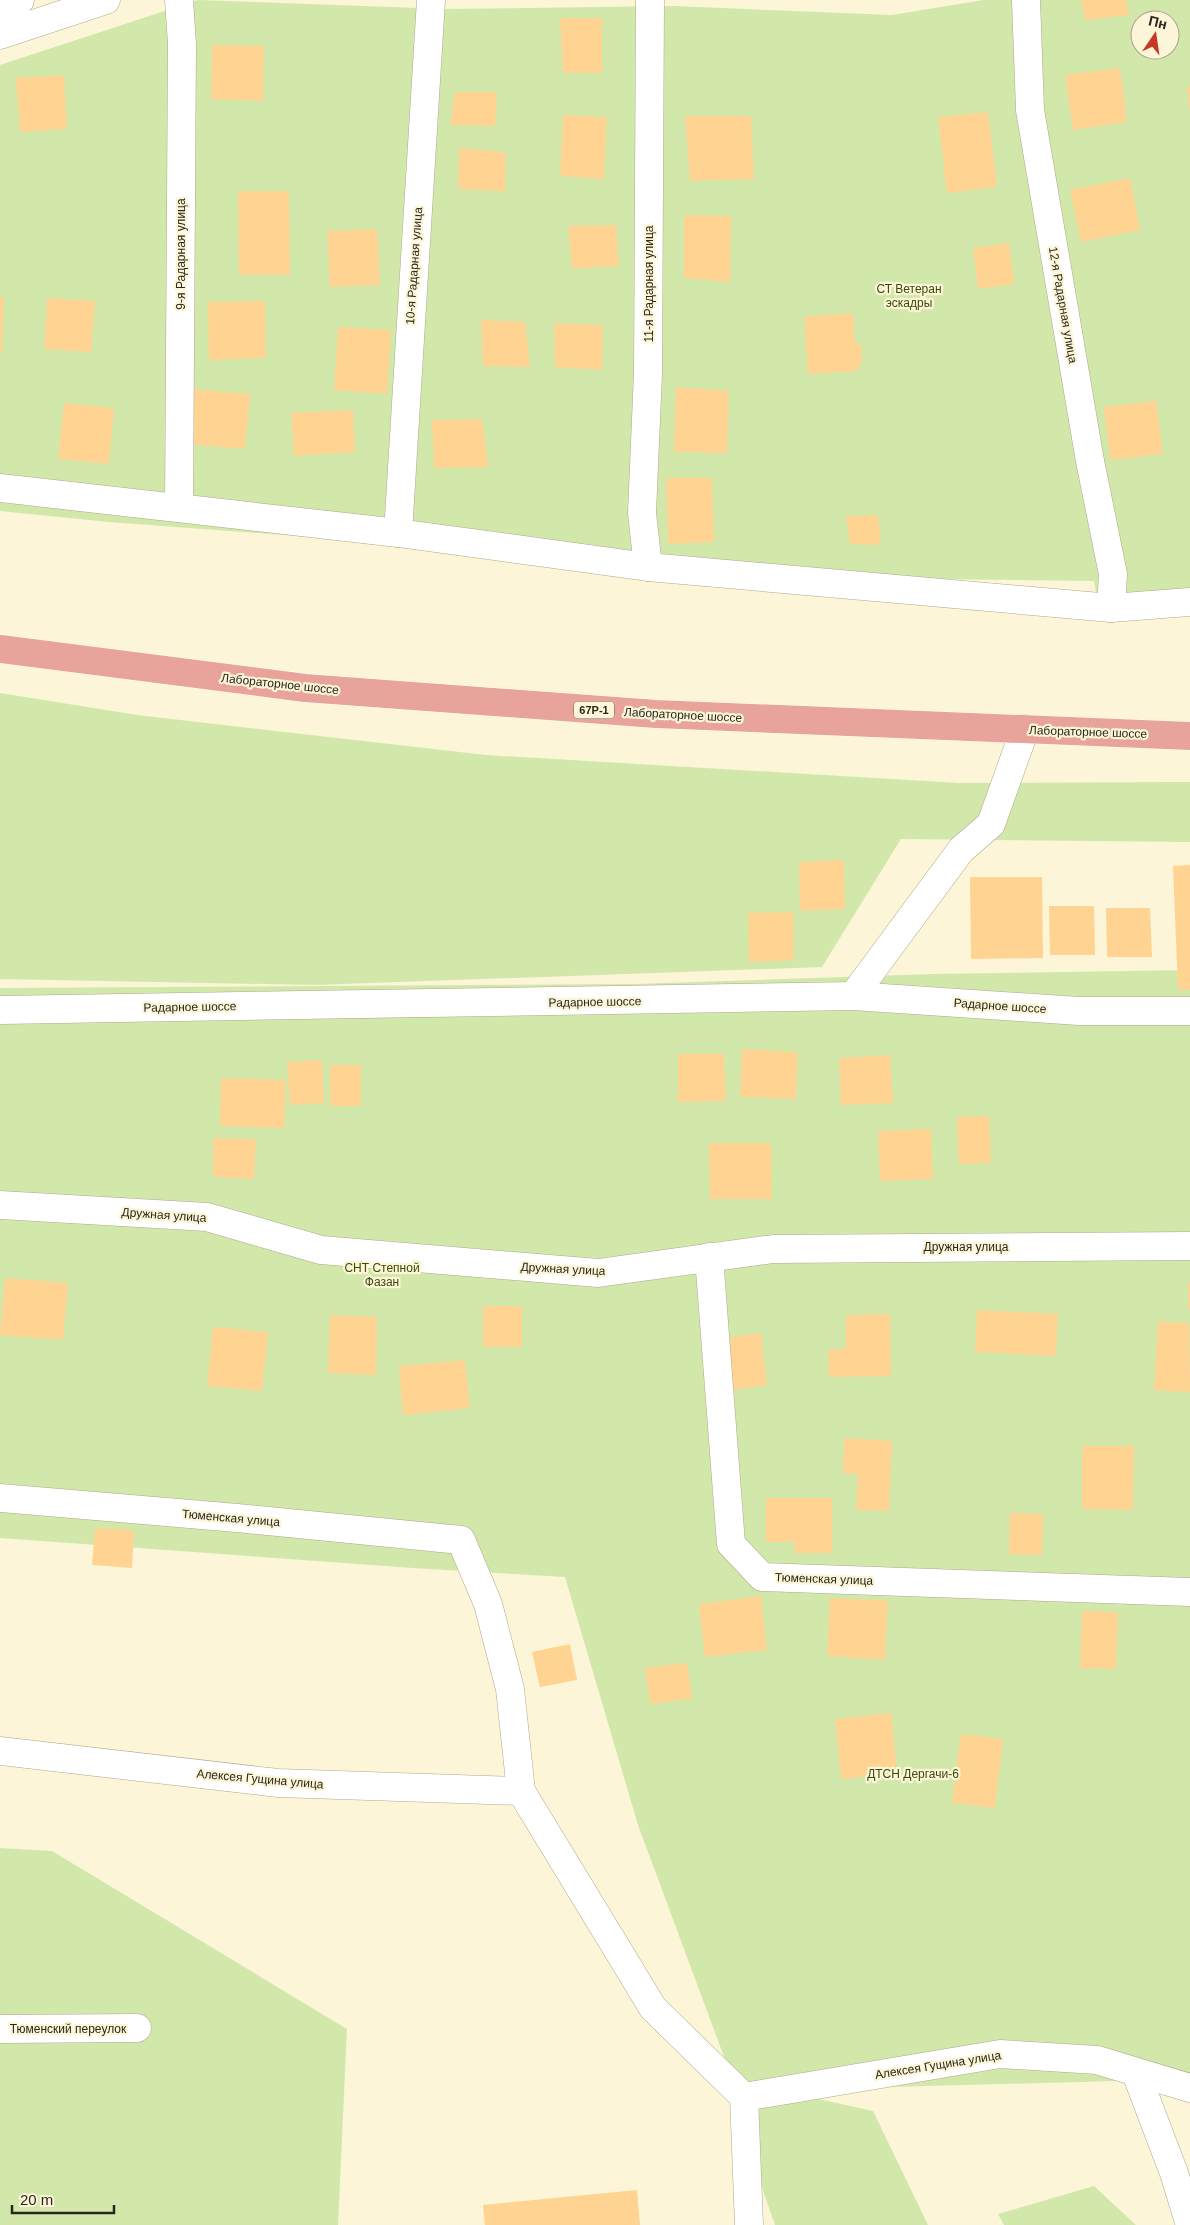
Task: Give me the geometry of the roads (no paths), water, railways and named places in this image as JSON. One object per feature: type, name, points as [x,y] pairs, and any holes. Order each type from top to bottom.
[{"type":"main road","name":"Лабораторное шоссе","points":[[0,649],[305,688],[656,714],[1190,736]]},
{"type":"street","points":[[0,20],[20,0]]},
{"type":"street","points":[[0,35],[106,0]]},
{"type":"street","name":"9-я Радарная улица","points":[[178,0],[182,44],[179,508]]},
{"type":"street","name":"10-я Радарная улица","points":[[398,533],[431,0]]},
{"type":"street","name":"11-я Радарная улица","points":[[648,567],[642,512],[648,374],[650,0]]},
{"type":"street","name":"12-я Радарная улица","points":[[1026,0],[1030,110],[1090,461],[1113,574],[1111,608]]},
{"type":"street","points":[[0,488],[398,533],[648,567],[1111,608],[1190,602]]},
{"type":"street","points":[[853,996],[961,850],[991,824],[1025,730]]},
{"type":"street","name":"Радарное шоссе","points":[[0,1010],[853,996],[1079,1011],[1190,1011]]},
{"type":"street","name":"Дружная улица","points":[[0,1205],[207,1217],[320,1250],[598,1273],[773,1249],[1190,1246]]},
{"type":"street","name":"Тюменская улица","points":[[709,1257],[730,1544],[762,1577],[1190,1592]]},
{"type":"street","name":"Тюменская улица","points":[[0,1498],[461,1540],[488,1604],[510,1689],[521,1791]]},
{"type":"street","name":"Алексея Гущина улица","points":[[0,1751],[278,1783],[521,1791]]},
{"type":"street","points":[[521,1791],[653,2008],[744,2097],[749,2225]]},
{"type":"street","name":"Тюменский переулок","points":[[0,2029],[137,2028]]},
{"type":"street","name":"Алексея Гущина улица","points":[[744,2097],[1000,2054],[1097,2060],[1190,2088]]},
{"type":"street","points":[[1136,2073],[1174,2173],[1190,2225]]},
{"type":"park label","name":"СТ Ветеран эскадры","points":[[909,296]]},
{"type":"park label","name":"СНТ Степной Фазан","points":[[382,1275]]},
{"type":"park label","name":"ДТСН Дергачи-6","points":[[913,1774]]}]
